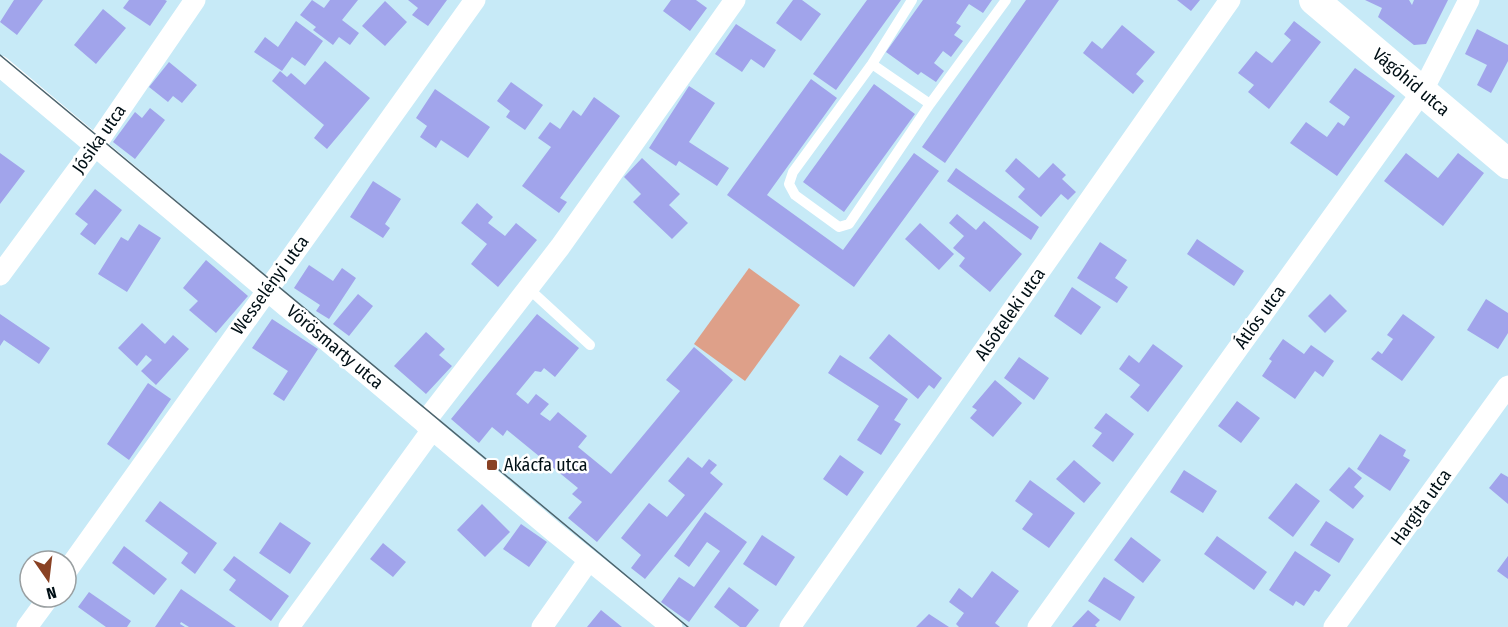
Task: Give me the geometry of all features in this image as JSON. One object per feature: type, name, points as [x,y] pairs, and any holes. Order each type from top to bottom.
[{"type":"street","name":"Jósika utca","points":[[0,275],[96,146],[195,0]]},
{"type":"street","name":"Wesselényi utca","points":[[78,555],[475,0]]},
{"type":"street","points":[[289,627],[428,426],[735,0]]},
{"type":"street","name":"Alsóteleki utca","points":[[790,627],[1230,0]]},
{"type":"street","name":"Vágóhíd utca","points":[[1314,0],[1508,164]]},
{"type":"street","name":"Átlós utca","points":[[1038,627],[1422,92],[1470,0]]},
{"type":"street","name":"Vörösmarty utca","points":[[0,66],[428,426],[672,627]]},
{"type":"street","name":"Hargita utca","points":[[1334,627],[1508,386]]},
{"type":"street","points":[[542,627],[589,560]]},
{"type":"street","points":[[27,627],[40,609]]},
{"type":"lane","points":[[912,0],[872,64],[793,172],[789,184],[795,195],[839,227],[849,224],[930,104],[1006,0]]},
{"type":"lane","points":[[872,64],[930,104]]},
{"type":"lane","points":[[528,288],[590,345]]},
{"type":"shaded area","points":[[749,268],[800,305],[745,381],[694,344]]},
{"type":"building","points":[[14,0],[43,0],[17,35],[0,22]]},
{"type":"building","points":[[129,0],[167,1],[150,26],[123,8]]},
{"type":"building","points":[[312,0],[324,8],[330,0],[358,0],[342,20],[359,33],[350,45],[339,37],[333,45],[313,30],[316,27],[300,15]]},
{"type":"building","points":[[408,0],[447,0],[428,26],[412,15],[418,8]]},
{"type":"building","points":[[671,0],[696,0],[707,8],[690,31],[663,11]]},
{"type":"building","points":[[793,0],[802,0],[821,14],[801,41],[776,23]]},
{"type":"building","points":[[867,0],[901,0],[836,90],[813,74]]},
{"type":"building","points":[[923,0],[992,0],[983,13],[969,4],[956,23],[961,26],[954,35],[963,41],[951,57],[943,51],[934,63],[944,71],[936,82],[921,72],[918,75],[886,52]]},
{"type":"building","points":[[1026,0],[1059,0],[945,163],[922,147]]},
{"type":"building","points":[[1177,0],[1200,0],[1191,11]]},
{"type":"building","points":[[1365,0],[1409,0],[1412,5],[1414,0],[1448,0],[1426,44],[1414,45],[1378,17],[1382,8]]},
{"type":"building","points":[[385,1],[407,22],[385,46],[362,26]]},
{"type":"building","points":[[103,9],[126,28],[96,64],[74,45]]},
{"type":"building","points":[[296,21],[323,41],[305,66],[292,57],[282,71],[254,52],[265,37],[278,47]]},
{"type":"building","points":[[1294,21],[1321,42],[1269,109],[1248,92],[1254,85],[1238,73],[1256,51],[1272,63],[1291,40],[1284,34]]},
{"type":"building","points":[[736,24],[776,50],[764,68],[751,59],[742,72],[715,54]]},
{"type":"building","points":[[1122,25],[1155,52],[1136,74],[1144,81],[1133,94],[1083,53],[1092,41],[1102,49]]},
{"type":"building","points":[[1477,29],[1508,45],[1508,61],[1491,93],[1477,85],[1487,65],[1465,54]]},
{"type":"building","points":[[325,61],[370,98],[327,149],[314,138],[324,125],[272,81],[280,71],[287,77],[291,73],[305,85]]},
{"type":"building","points":[[169,62],[197,85],[182,103],[173,96],[168,102],[149,87]]},
{"type":"building","points":[[1355,68],[1395,96],[1337,176],[1290,143],[1306,122],[1327,137],[1338,122],[1344,126],[1350,117],[1329,102]]},
{"type":"building","points":[[811,79],[837,98],[767,195],[843,250],[914,153],[939,171],[854,287],[727,195]]},
{"type":"building","points":[[511,82],[543,105],[525,130],[506,117],[510,111],[497,101]]},
{"type":"building","points":[[874,84],[915,114],[844,212],[803,182]]},
{"type":"building","points":[[689,86],[715,103],[689,142],[729,168],[717,186],[679,161],[676,166],[649,148]]},
{"type":"building","points":[[435,89],[490,127],[468,158],[441,140],[436,148],[420,137],[427,126],[416,118]]},
{"type":"building","points":[[594,97],[620,116],[560,198],[567,202],[559,213],[522,186],[551,147],[538,138],[550,122],[560,129],[573,110],[581,116]]},
{"type":"building","points":[[150,108],[165,120],[135,159],[113,142],[135,112],[142,118]]},
{"type":"building","points":[[0,153],[25,171],[0,204]]},
{"type":"building","points":[[1406,153],[1438,178],[1458,153],[1484,173],[1443,226],[1384,181]]},
{"type":"building","points":[[642,158],[680,194],[669,205],[688,223],[672,239],[633,202],[641,194],[624,177]]},
{"type":"building","points":[[1016,158],[1039,178],[1053,163],[1066,175],[1062,179],[1076,192],[1068,200],[1061,194],[1041,217],[1018,197],[1025,189],[1005,171]]},
{"type":"building","points":[[956,168],[1039,227],[1031,240],[947,181]]},
{"type":"building","points":[[373,181],[401,199],[385,224],[390,228],[383,238],[350,217]]},
{"type":"building","points":[[95,189],[122,210],[95,245],[80,234],[88,224],[75,214]]},
{"type":"building","points":[[477,203],[493,217],[488,223],[505,236],[516,223],[537,240],[498,287],[471,264],[487,244],[461,223]]},
{"type":"building","points":[[957,214],[976,230],[984,221],[1022,254],[990,292],[959,266],[965,258],[953,248],[964,236],[949,223]]},
{"type":"building","points":[[920,223],[954,254],[939,270],[905,239]]},
{"type":"building","points":[[139,224],[161,238],[127,292],[98,274],[121,237],[128,241]]},
{"type":"building","points":[[1197,239],[1244,271],[1234,286],[1187,254]]},
{"type":"building","points":[[1100,242],[1127,260],[1115,278],[1128,287],[1117,303],[1077,278]]},
{"type":"building","points":[[206,260],[248,296],[216,333],[189,310],[198,301],[183,288]]},
{"type":"building","points":[[309,265],[333,281],[342,268],[356,278],[329,319],[316,311],[320,305],[294,288]]},
{"type":"building","points":[[1072,287],[1101,307],[1081,335],[1054,316]]},
{"type":"building","points":[[358,294],[373,306],[349,336],[333,324]]},
{"type":"building","points":[[1330,294],[1347,311],[1325,333],[1308,316]]},
{"type":"building","points":[[1486,299],[1508,313],[1508,333],[1498,349],[1467,330]]},
{"type":"building","points":[[0,314],[50,348],[39,364],[4,340],[0,346]]},
{"type":"building","points":[[537,314],[579,348],[555,377],[544,368],[541,372],[535,371],[516,394],[528,404],[536,394],[549,404],[540,414],[550,421],[558,412],[587,436],[578,447],[611,474],[680,391],[666,380],[694,347],[733,380],[597,542],[568,518],[582,502],[572,494],[578,488],[507,430],[503,436],[492,427],[479,443],[451,419]]},
{"type":"building","points":[[1403,314],[1435,337],[1402,381],[1371,359],[1378,351],[1382,354],[1393,339],[1387,335]]},
{"type":"building","points":[[272,319],[318,349],[284,401],[273,394],[288,371],[252,348]]},
{"type":"building","points":[[142,323],[165,344],[173,335],[189,349],[156,385],[141,371],[152,360],[146,355],[137,366],[118,348]]},
{"type":"building","points":[[426,332],[445,349],[439,355],[452,366],[426,394],[394,366]]},
{"type":"building","points":[[889,334],[942,378],[934,389],[929,385],[918,399],[869,358]]},
{"type":"building","points":[[1283,339],[1304,354],[1311,345],[1334,361],[1323,377],[1315,371],[1295,399],[1262,376],[1272,361],[1269,359]]},
{"type":"building","points":[[1153,344],[1183,366],[1148,412],[1130,397],[1140,385],[1119,369],[1129,355],[1139,363]]},
{"type":"building","points":[[840,355],[908,399],[894,420],[901,424],[881,455],[857,440],[879,406],[828,373]]},
{"type":"building","points":[[1019,357],[1049,378],[1034,400],[1004,378]]},
{"type":"building","points":[[995,380],[1022,403],[993,437],[970,418],[977,410],[972,407]]},
{"type":"building","points":[[148,383],[171,399],[129,460],[107,444]]},
{"type":"building","points":[[1237,401],[1260,418],[1241,443],[1218,426]]},
{"type":"building","points":[[1106,413],[1134,434],[1113,462],[1092,446],[1102,433],[1094,428]]},
{"type":"building","points":[[1380,434],[1406,450],[1403,456],[1410,460],[1390,491],[1357,469]]},
{"type":"building","points":[[840,455],[864,472],[847,496],[823,479]]},
{"type":"building","points":[[688,457],[702,468],[709,459],[717,465],[710,473],[723,484],[645,579],[631,568],[641,555],[621,538],[649,503],[667,517],[685,495],[668,481]]},
{"type":"building","points":[[1074,460],[1101,483],[1084,503],[1056,479]]},
{"type":"building","points":[[1349,467],[1362,478],[1354,487],[1364,496],[1353,509],[1329,490]]},
{"type":"building","points":[[1184,470],[1217,491],[1203,513],[1170,492]]},
{"type":"building","points":[[1501,473],[1508,477],[1508,504],[1489,488]]},
{"type":"building","points":[[1030,480],[1075,513],[1049,548],[1022,529],[1033,514],[1015,501]]},
{"type":"building","points":[[1296,483],[1320,501],[1293,537],[1268,518]]},
{"type":"building","points":[[160,501],[217,543],[195,574],[181,563],[188,553],[145,521]]},
{"type":"building","points":[[482,504],[510,532],[485,557],[457,530]]},
{"type":"building","points":[[705,512],[747,542],[689,622],[661,602],[679,577],[694,587],[720,551],[707,542],[689,567],[674,556]]},
{"type":"building","points":[[1326,521],[1354,539],[1339,563],[1310,545]]},
{"type":"building","points":[[280,522],[311,543],[290,574],[259,553]]},
{"type":"building","points":[[521,524],[547,542],[529,567],[503,549]]},
{"type":"building","points":[[762,535],[795,557],[776,586],[743,564]]},
{"type":"building","points":[[1217,536],[1267,572],[1254,590],[1204,554]]},
{"type":"building","points":[[1131,537],[1161,560],[1143,583],[1114,560]]},
{"type":"building","points":[[383,543],[406,562],[393,577],[370,559]]},
{"type":"building","points":[[124,546],[167,579],[154,595],[112,563]]},
{"type":"building","points":[[1295,551],[1331,575],[1319,592],[1315,590],[1304,606],[1296,601],[1293,606],[1269,590]]},
{"type":"building","points":[[234,556],[289,596],[271,621],[229,590],[236,580],[223,570]]},
{"type":"building","points":[[1508,556],[1508,579],[1497,571]]},
{"type":"building","points":[[992,571],[1019,591],[995,623],[1000,627],[959,627],[956,624],[964,613],[949,602],[959,588],[972,598]]},
{"type":"building","points":[[1104,577],[1135,597],[1120,621],[1088,601]]},
{"type":"building","points":[[729,587],[759,610],[746,627],[740,627],[714,607]]},
{"type":"building","points":[[181,589],[236,627],[189,627],[181,622],[180,624],[185,627],[155,627]]},
{"type":"building","points":[[89,592],[131,621],[127,627],[106,627],[78,607]]},
{"type":"building","points":[[601,610],[622,627],[587,627]]},
{"type":"building","points":[[1088,610],[1100,620],[1095,625],[1097,627],[1072,627]]},
{"type":"building","points":[[929,614],[949,627],[916,627]]},
{"type":"tram line","points":[[0,55],[688,627]]},
{"type":"place","name":"Akácfa utca","points":[[492,465]]}]
